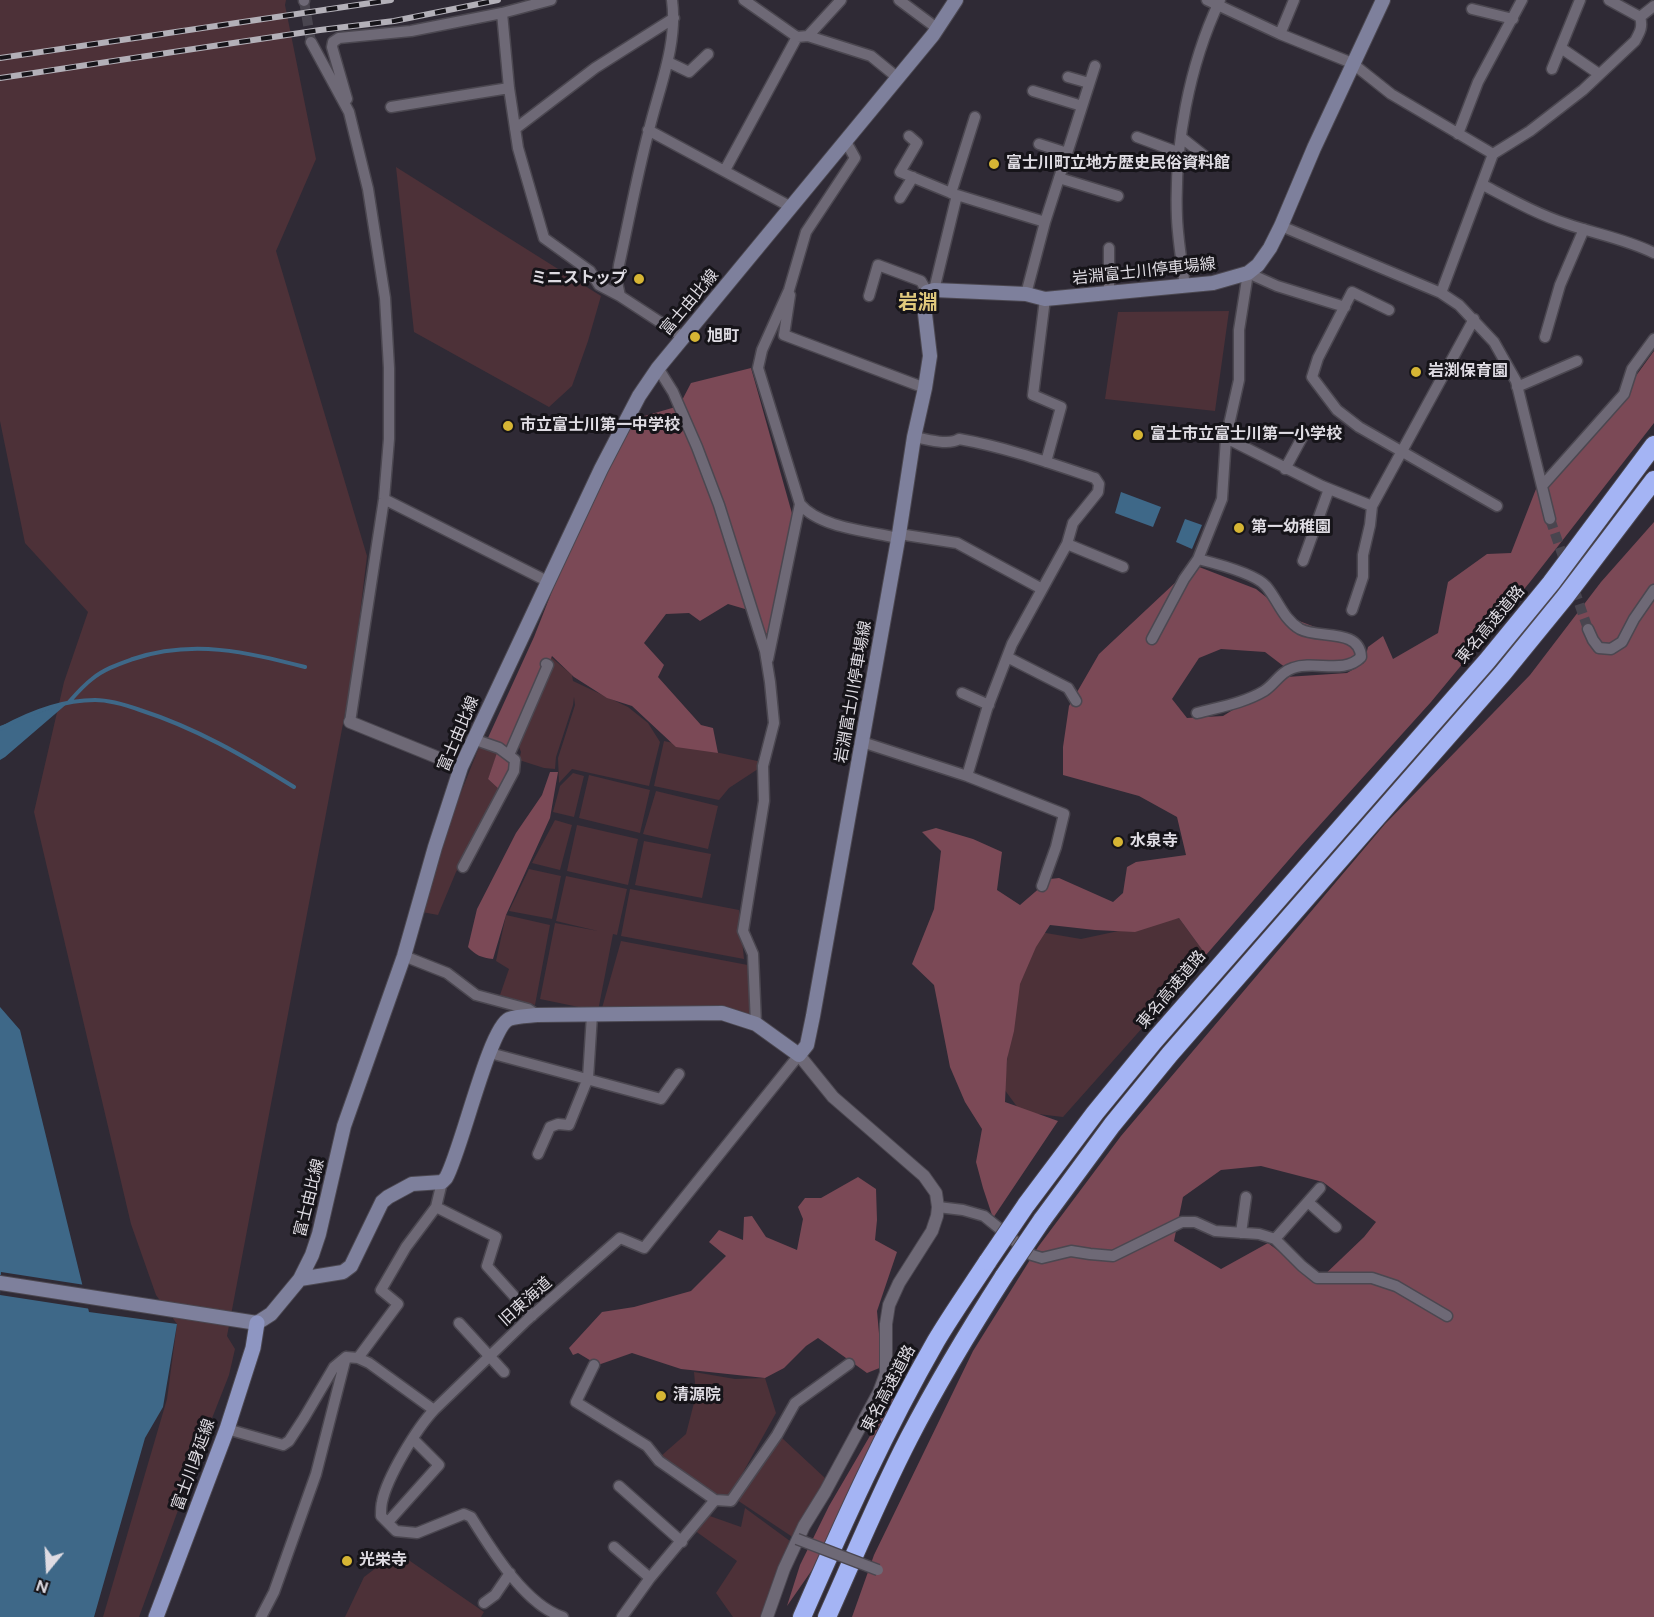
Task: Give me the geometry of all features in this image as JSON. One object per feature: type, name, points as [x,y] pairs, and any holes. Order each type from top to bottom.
[{"type":"highway","name":"東名高速道路","points":[[802,1617],[834,1543],[937,1339],[1026,1205],[1095,1113],[1154,1041],[1487,661],[1551,583],[1654,445]]},
{"type":"highway","points":[[827,1617],[908,1439],[950,1362],[1042,1220],[1112,1125],[1170,1054],[1503,673],[1565,597],[1654,480]]},
{"type":"highway","points":[[833,1617],[849,1568]]},
{"type":"main road","name":"富士由比線","points":[[257,1323],[271,1314],[300,1279],[312,1255],[344,1126],[404,956],[460,767],[601,468],[639,396],[683,337],[938,29],[956,0]]},
{"type":"main road","points":[[1248,273],[1258,265],[1270,248],[1281,226],[1383,0]]},
{"type":"main road","name":"岩淵富士川停車場線","points":[[799,1055],[807,1045],[813,1016],[899,536],[914,437],[925,388],[930,356],[923,297],[931,291],[1026,294],[1044,299],[1213,283],[1248,273]]},
{"type":"main road","points":[[300,1279],[343,1272],[351,1266],[382,1202],[412,1184],[442,1182],[450,1172],[500,1027],[509,1019],[537,1015],[722,1013],[756,1024],[799,1055]]},
{"type":"main road","points":[[0,1282],[257,1323]]},
{"type":"main road","name":"富士川身延線","points":[[156,1617],[227,1429],[253,1348],[257,1323]]},
{"type":"street","points":[[345,104],[347,99],[332,47],[333,42],[339,38],[411,31],[502,13],[551,0]]},
{"type":"street","points":[[620,296],[617,282],[619,265],[648,130],[668,62],[674,18],[672,0]]},
{"type":"street","points":[[744,0],[802,36],[871,56],[898,78]]},
{"type":"street","points":[[725,170],[802,36],[841,0]]},
{"type":"street","points":[[899,0],[938,29]]},
{"type":"street","points":[[1207,0],[1219,3],[1280,34],[1353,63],[1391,94],[1493,154]]},
{"type":"street","points":[[1280,34],[1294,0]]},
{"type":"street","points":[[1458,135],[1478,82],[1522,0]]},
{"type":"street","points":[[1552,69],[1580,0]]},
{"type":"street","points":[[1609,0],[1654,32]]},
{"type":"street","points":[[1185,286],[1177,217],[1180,153],[1190,82],[1200,46],[1219,3]]},
{"type":"street","points":[[1441,292],[1493,154],[1530,131],[1583,90],[1635,41],[1641,21],[1654,6]]},
{"type":"street","points":[[1472,9],[1513,19]]},
{"type":"street","points":[[502,13],[509,88],[523,172],[544,238],[590,271],[599,285],[683,337]]},
{"type":"street","points":[[515,129],[595,68],[674,18]]},
{"type":"street","points":[[311,42],[350,112],[368,189],[385,298],[390,416],[384,499],[350,722],[460,767]]},
{"type":"street","points":[[1561,48],[1599,75]]},
{"type":"street","points":[[668,62],[689,72],[708,54]]},
{"type":"street","points":[[1026,294],[1045,222],[1095,66]]},
{"type":"street","points":[[1068,77],[1089,84]]},
{"type":"street","points":[[391,107],[509,88]]},
{"type":"street","points":[[1033,91],[1082,106]]},
{"type":"street","points":[[931,291],[975,117]]},
{"type":"street","points":[[648,130],[791,207]]},
{"type":"street","points":[[909,136],[917,143],[900,172],[954,194],[1045,222]]},
{"type":"street","points":[[1137,137],[1180,153]]},
{"type":"street","points":[[1182,138],[1211,161]]},
{"type":"street","points":[[767,664],[800,504],[758,368],[762,350],[789,290],[806,232],[855,158],[845,140]]},
{"type":"street","points":[[1039,144],[1067,153]]},
{"type":"street","points":[[900,198],[913,177]]},
{"type":"street","points":[[1059,177],[1118,196]]},
{"type":"street","points":[[1483,185],[1530,209],[1584,229],[1635,243],[1654,253]]},
{"type":"street","points":[[1281,226],[1441,292],[1474,319],[1494,342],[1517,387],[1550,519]]},
{"type":"street","points":[[1545,337],[1560,285],[1584,229]]},
{"type":"street","points":[[1109,248],[1109,293]]},
{"type":"street","points":[[869,296],[878,265],[921,281],[931,291]]},
{"type":"street","points":[[1152,639],[1184,579],[1198,559],[1222,499],[1226,438],[1239,380],[1239,330],[1248,273],[1277,286],[1345,307]]},
{"type":"street","points":[[789,290],[790,301],[783,335],[925,388]]},
{"type":"street","points":[[1389,310],[1352,292],[1318,358],[1312,377],[1338,410],[1359,427],[1497,506]]},
{"type":"street","points":[[1044,299],[1033,395],[1061,407],[1046,462]]},
{"type":"street","points":[[1352,610],[1363,577],[1362,555],[1370,525],[1372,506],[1474,319]]},
{"type":"street","points":[[1542,486],[1624,393],[1632,369],[1654,339]]},
{"type":"street","points":[[1517,387],[1577,361]]},
{"type":"street","points":[[658,368],[673,392],[705,467],[767,664],[774,723],[763,766],[764,801],[743,931],[753,954],[756,1024]]},
{"type":"street","points":[[1286,469],[1304,434]]},
{"type":"street","points":[[914,437],[954,442],[959,439],[966,440],[1095,478],[1099,484],[1098,492],[1073,523],[1066,544],[1012,644],[989,705],[968,776]]},
{"type":"street","points":[[1226,438],[1286,469],[1372,506]]},
{"type":"street","points":[[1303,561],[1329,489]]},
{"type":"street","points":[[384,499],[547,581]]},
{"type":"street","points":[[800,504],[815,517],[831,523],[899,536],[957,543],[1042,589]]},
{"type":"street","points":[[1066,544],[1124,567]]},
{"type":"street","points":[[1197,713],[1266,690],[1278,676],[1294,667],[1349,666],[1360,657],[1360,651],[1353,640],[1342,636],[1311,634],[1298,628],[1287,618],[1264,584],[1256,578],[1198,559]]},
{"type":"street","points":[[1588,629],[1599,648],[1611,649],[1622,642],[1634,619],[1654,590]]},
{"type":"street","points":[[1007,657],[1068,688],[1076,701]]},
{"type":"street","points":[[508,755],[548,665],[546,664]]},
{"type":"street","points":[[962,693],[989,705]]},
{"type":"street","points":[[463,867],[514,771],[515,760],[499,748],[473,739]]},
{"type":"street","points":[[862,742],[968,776],[1064,814],[1056,847],[1042,886]]},
{"type":"street","points":[[404,956],[447,973],[476,995],[528,1009],[537,1015]]},
{"type":"street","points":[[538,1154],[550,1127],[558,1124],[569,1125],[588,1078],[592,1015]]},
{"type":"street","points":[[490,1053],[661,1099],[679,1074]]},
{"type":"street","points":[[767,1617],[798,1539],[879,1392],[886,1373],[886,1324],[889,1305],[899,1283],[932,1231],[938,1207],[936,1193],[924,1176],[833,1097],[799,1055]]},
{"type":"street","name":"旧東海道","points":[[388,1522],[381,1516],[382,1502],[390,1480],[420,1426],[434,1410],[489,1355],[620,1238],[644,1248],[799,1055]]},
{"type":"street","points":[[358,1358],[398,1304],[381,1290],[406,1247],[436,1206],[442,1182]]},
{"type":"street","points":[[1275,1239],[1320,1188]]},
{"type":"street","points":[[1241,1233],[1246,1197]]},
{"type":"street","points":[[1308,1202],[1336,1227]]},
{"type":"street","points":[[436,1206],[496,1237],[487,1266],[532,1316]]},
{"type":"street","points":[[938,1207],[963,1210],[984,1216],[1032,1255],[1042,1258],[1071,1251],[1113,1256],[1182,1222],[1195,1222],[1215,1231],[1259,1234],[1275,1239],[1317,1278],[1372,1278],[1396,1286],[1447,1316]]},
{"type":"street","points":[[459,1323],[504,1372]]},
{"type":"street","points":[[261,1617],[273,1592],[316,1474],[345,1357]]},
{"type":"street","points":[[227,1429],[283,1445],[289,1441],[334,1367],[345,1357],[358,1358],[434,1410]]},
{"type":"street","points":[[594,1365],[576,1402],[647,1446],[659,1461],[715,1500],[731,1501],[777,1435],[795,1403],[849,1364]]},
{"type":"street","points":[[413,1439],[439,1465],[388,1522],[396,1531],[417,1533],[464,1514],[471,1517],[516,1581],[537,1602],[555,1615],[563,1617]]},
{"type":"street","points":[[619,1486],[682,1542]]},
{"type":"street","points":[[622,1617],[650,1578],[715,1500]]},
{"type":"street","points":[[798,1539],[878,1570]]},
{"type":"street","points":[[614,1547],[650,1578]]},
{"type":"street","points":[[484,1603],[495,1594],[510,1573]]},
{"type":"shaded area","points":[[0,0],[286,0],[285,5],[316,159],[276,251],[367,556],[353,671],[227,1336],[235,1349],[229,1375],[139,1617],[103,1617],[167,1399],[177,1324],[156,1295],[131,1224],[34,812],[64,682],[88,612],[25,543],[0,421]]},
{"type":"shaded area","points":[[396,167],[601,296],[572,386],[549,407],[414,332]]},
{"type":"shaded area","points":[[1229,311],[1215,411],[1105,399],[1118,312]]},
{"type":"shaded area","points":[[1654,351],[1654,423],[1530,582],[1431,702],[1206,955],[1179,918],[1135,932],[1050,925],[1036,947],[1020,984],[1014,1031],[1007,1059],[1005,1102],[1058,1121],[993,1218],[976,1162],[982,1129],[965,1102],[950,1067],[934,985],[912,964],[934,909],[941,851],[922,832],[936,828],[973,839],[1002,852],[997,890],[1020,905],[1050,879],[1059,878],[1113,902],[1123,893],[1127,867],[1136,862],[1186,855],[1177,817],[1139,796],[1063,775],[1063,747],[1069,706],[1099,654],[1194,565],[1256,589],[1294,619],[1362,645],[1355,663],[1286,668],[1265,652],[1221,649],[1199,658],[1172,699],[1187,718],[1223,716],[1286,677],[1347,673],[1364,663],[1368,647],[1383,636],[1393,659],[1438,633],[1448,582],[1487,554],[1511,553],[1536,489],[1585,446]]},
{"type":"shaded area","points":[[751,368],[793,517],[772,640],[745,609],[728,604],[700,621],[689,613],[666,614],[644,643],[664,665],[658,677],[701,725],[713,728],[718,753],[676,747],[632,706],[607,698],[574,677],[552,656],[511,748],[515,769],[501,791],[488,779],[500,744],[487,740],[534,637],[571,543],[634,419],[679,406],[691,383]]},
{"type":"shaded area","points":[[1654,522],[1654,1617],[852,1617],[874,1555],[973,1351],[1038,1247],[1121,1136],[1385,824],[1530,675],[1601,582]],"holes":[[[1261,1166],[1323,1182],[1376,1222],[1364,1237],[1318,1281],[1268,1243],[1221,1269],[1174,1241],[1183,1197],[1221,1170]]]},
{"type":"shaded area","points":[[551,657],[572,675],[573,681],[628,707],[648,723],[660,742],[649,786],[572,769],[559,783],[558,758],[575,705],[574,697],[556,757],[555,769],[519,760],[521,752],[517,742]]},
{"type":"shaded area","points":[[664,741],[762,762],[761,767],[729,788],[719,800],[654,786]]},
{"type":"shaded area","points":[[480,745],[497,754],[488,779],[501,791],[456,872],[438,915],[422,912],[440,848]]},
{"type":"shaded area","points":[[550,772],[558,772],[550,818],[506,915],[493,959],[482,957],[468,947],[477,909],[516,833],[542,795]]},
{"type":"shaded area","points":[[573,773],[584,776],[574,817],[553,812],[560,786]]},
{"type":"shaded area","points":[[589,775],[650,790],[640,833],[579,818]]},
{"type":"shaded area","points":[[656,791],[718,806],[708,849],[643,834]]},
{"type":"shaded area","points":[[555,820],[572,825],[560,870],[532,863]]},
{"type":"shaded area","points":[[577,825],[638,839],[628,885],[567,871]]},
{"type":"shaded area","points":[[644,841],[711,854],[702,898],[635,885]]},
{"type":"shaded area","points":[[529,869],[561,876],[552,919],[509,911]]},
{"type":"shaded area","points":[[566,876],[627,889],[617,935],[613,934],[598,1011],[540,999],[555,923],[598,931],[556,921]]},
{"type":"shaded area","points":[[630,889],[739,910],[744,959],[621,936]]},
{"type":"shaded area","points":[[506,915],[550,925],[535,1005],[500,995],[509,969],[496,961]]},
{"type":"shaded area","points":[[1179,918],[1206,955],[1200,963],[1063,1117],[1021,1112],[1004,1089],[1015,986],[1040,932],[1081,939]]},
{"type":"shaded area","points":[[621,941],[753,966],[751,1018],[602,1008]]},
{"type":"shaded area","points":[[858,1177],[876,1189],[875,1240],[897,1252],[877,1311],[882,1367],[867,1373],[818,1338],[806,1346],[784,1368],[765,1378],[681,1369],[632,1353],[598,1365],[578,1353],[573,1355],[569,1348],[602,1312],[634,1307],[691,1291],[726,1256],[709,1242],[719,1230],[743,1240],[744,1217],[752,1216],[766,1237],[797,1250],[803,1219],[798,1207],[805,1198],[821,1198]]},
{"type":"shaded area","points":[[694,1372],[735,1379],[765,1378],[776,1413],[731,1494],[721,1497],[670,1465],[661,1456],[686,1434],[696,1395]]},
{"type":"shaded area","points":[[892,1398],[896,1400],[812,1570],[787,1606],[800,1565],[829,1506]]},
{"type":"shaded area","points":[[782,1438],[825,1478],[794,1538],[734,1498]]},
{"type":"shaded area","points":[[745,1508],[790,1541],[760,1617],[733,1617],[716,1593],[737,1561],[694,1530],[707,1515],[741,1527]]},
{"type":"shaded area","points":[[397,1552],[484,1612],[481,1617],[345,1617],[364,1577]]},
{"type":"water","points":[[1121,492],[1161,507],[1153,527],[1115,513]]},
{"type":"water","points":[[1185,519],[1202,525],[1192,549],[1176,542]]},
{"type":"water","points":[[69,702],[5,757],[0,760],[0,726]]},
{"type":"water","points":[[0,1007],[20,1030],[89,1312],[177,1324],[163,1407],[145,1438],[94,1617],[0,1617]]},
{"type":"pier","points":[[1,1272],[85,1285],[91,1309],[0,1295]]},
{"type":"waterway","points":[[69,702],[97,675],[117,665],[155,653],[198,649],[219,650],[305,667]]},
{"type":"waterway","points":[[0,729],[34,713],[70,702],[100,700],[112,702],[181,725],[238,754],[294,787]]},
{"type":"tunnel","points":[[304,1],[311,42]]},
{"type":"tunnel","points":[[1550,519],[1588,629]]},
{"type":"railway","points":[[0,58],[391,0]]},
{"type":"railway","points":[[0,78],[394,21],[498,0]]},
{"type":"place","name":"富士川町立地方歴史民俗資料館","points":[[994,164]]},
{"type":"place","name":"ミニストップ","points":[[639,279]]},
{"type":"place","name":"旭町","points":[[695,337]]},
{"type":"place","name":"岩渕保育園","points":[[1416,372]]},
{"type":"place","name":"市立富士川第一中学校","points":[[508,426]]},
{"type":"place","name":"富士市立富士川第一小学校","points":[[1138,435]]},
{"type":"place","name":"第一幼稚園","points":[[1239,528]]},
{"type":"place","name":"水泉寺","points":[[1118,842]]},
{"type":"place","name":"清源院","points":[[661,1396]]},
{"type":"place","name":"光栄寺","points":[[347,1561]]},
{"type":"district","name":"岩淵","points":[[918,304]]}]
